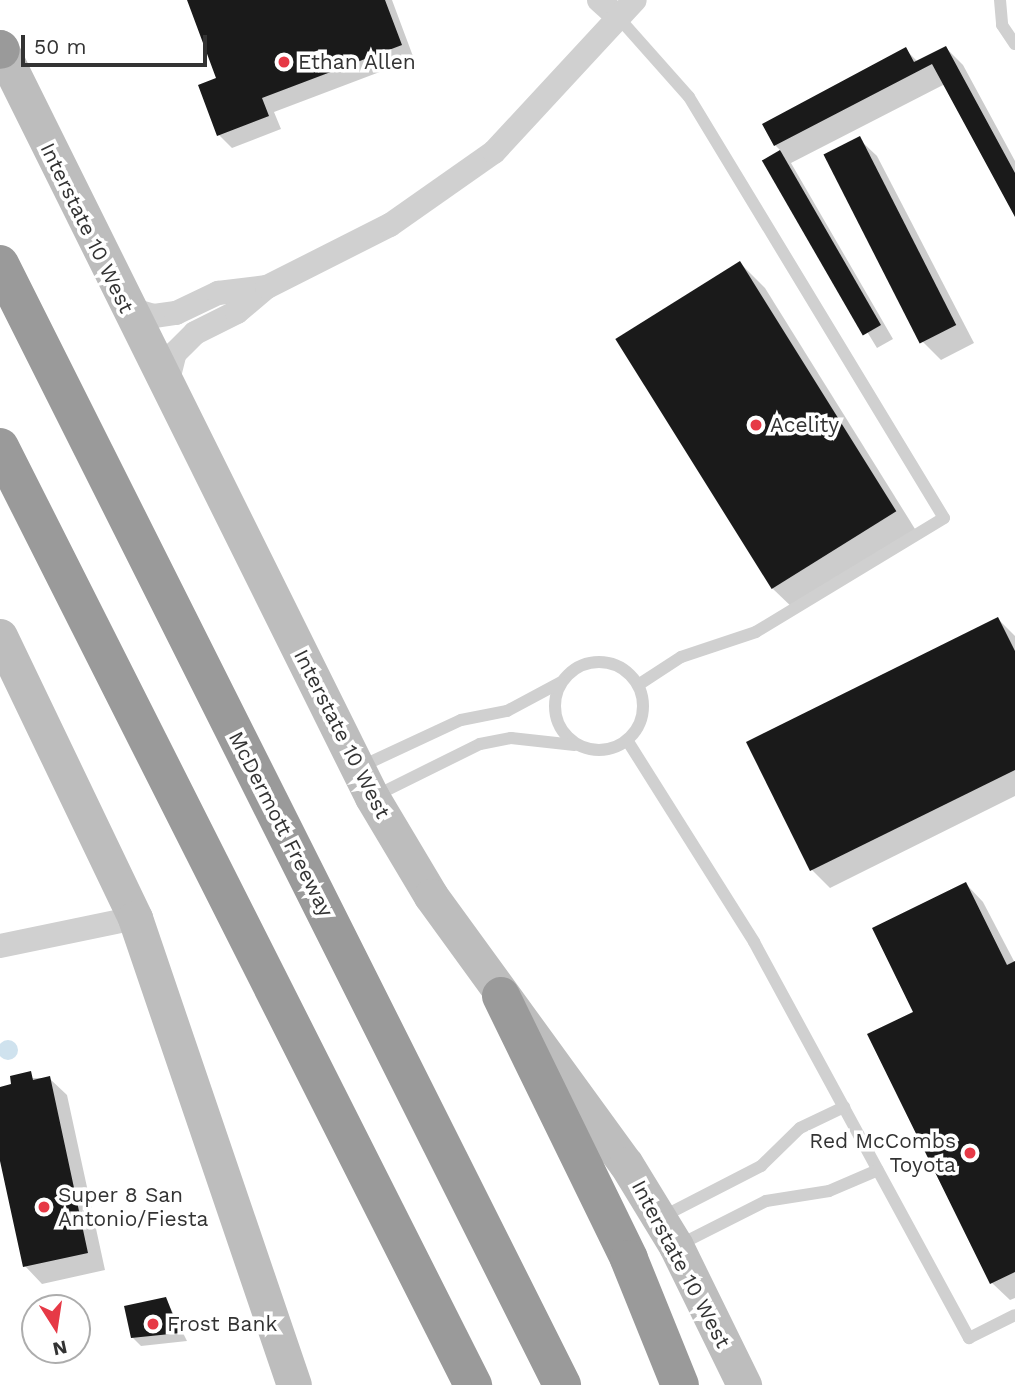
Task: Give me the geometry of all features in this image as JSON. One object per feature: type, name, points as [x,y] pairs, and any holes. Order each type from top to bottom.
[{"type":"highway","name":"McDermott Freeway","points":[[0,264],[562,1385]]},
{"type":"highway","points":[[0,447],[473,1385]]},
{"type":"highway","points":[[500,996],[629,1259],[680,1385]]},
{"type":"main road","name":"Interstate 10 West","points":[[0,49],[126,308],[365,783],[500,996],[626,1164],[668,1232],[744,1385]]},
{"type":"main road","points":[[0,636],[135,918],[294,1385]]},
{"type":"street","points":[[166,388],[175,353],[267,287],[449,187],[494,152],[626,9],[599,0]]},
{"type":"street","points":[[126,308],[153,316],[176,313],[218,293],[267,287]]},
{"type":"street","points":[[0,946],[135,918]]},
{"type":"lane","points":[[1000,0],[1002,25],[1015,44]]},
{"type":"lane","points":[[626,9],[689,97],[944,518],[756,632],[681,657],[638,685]]},
{"type":"lane","points":[[594,662],[619,667],[638,685],[643,715],[627,740],[611,749],[511,738],[480,744],[365,783],[461,720],[507,711],[594,662]]},
{"type":"lane","points":[[562,682],[555,716],[576,745]]},
{"type":"lane","points":[[627,740],[754,942],[969,1338],[1015,1315]]},
{"type":"lane","points":[[668,1232],[761,1166],[800,1128],[844,1107]]},
{"type":"lane","points":[[668,1232],[766,1201],[829,1191],[878,1170]]},
{"type":"water","points":[[8,1040],[15,1043],[18,1050],[15,1057],[8,1060],[1,1057],[-2,1050],[1,1043]]},
{"type":"building","name":"Ethan Allen","points":[[187,0],[385,0],[402,45],[262,98],[269,116],[217,136],[198,85],[216,78]]},
{"type":"building","points":[[946,46],[1015,173],[1015,217],[932,64],[774,146],[762,124],[906,47],[914,62]]},
{"type":"building","points":[[860,136],[956,325],[920,344],[823,155]]},
{"type":"building","points":[[780,150],[881,325],[863,335],[762,160]]},
{"type":"building","name":"Acelity","points":[[740,261],[896,511],[772,589],[615,339]]},
{"type":"building","points":[[998,617],[1015,651],[1015,770],[810,871],[746,742]]},
{"type":"building","name":"Red McCombs Toyota","points":[[966,882],[1007,965],[1015,961],[1015,1272],[990,1284],[867,1034],[913,1012],[872,928]]},
{"type":"building","name":"Super 8 San Antonio/Fiesta","points":[[31,1071],[33,1080],[50,1076],[88,1253],[23,1267],[0,1161],[0,1087],[11,1084],[10,1076]]},
{"type":"building","name":"Frost Bank","points":[[166,1297],[180,1333],[131,1338],[124,1306]]},
{"type":"place","name":"Ethan Allen","points":[[284,62]]},
{"type":"place","name":"Acelity","points":[[756,425]]},
{"type":"place","name":"Red McCombs Toyota","points":[[970,1153]]},
{"type":"place","name":"Super 8 San Antonio/Fiesta","points":[[44,1207]]},
{"type":"place","name":"Frost Bank","points":[[153,1324]]}]
